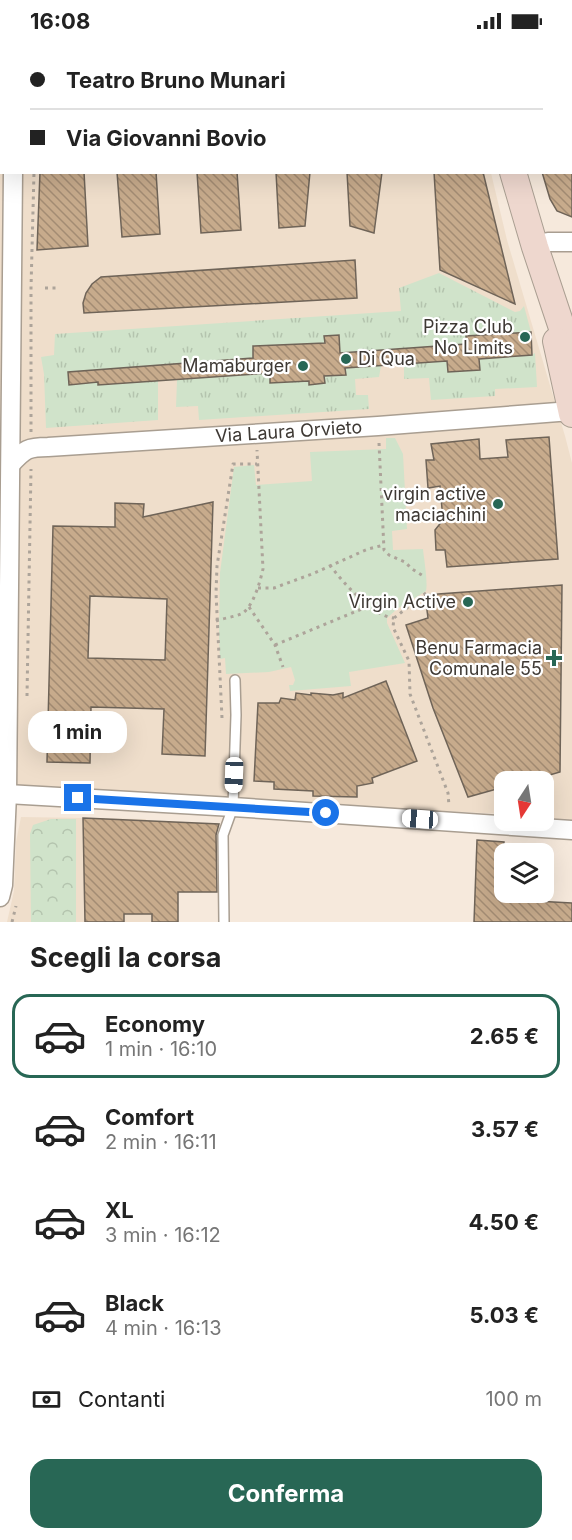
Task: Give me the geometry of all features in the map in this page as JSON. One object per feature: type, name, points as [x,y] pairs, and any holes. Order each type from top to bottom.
[{"type":"main road","points":[[514,174],[572,358]]},
{"type":"main road","points":[[535,247],[572,412]]},
{"type":"street","points":[[0,897],[3,885],[7,794],[12,430],[6,263],[13,174]]},
{"type":"street","points":[[535,247],[549,242],[572,242]]},
{"type":"street","name":"Via Laura Orvieto","points":[[31,449],[572,412]]},
{"type":"street","points":[[11,464],[21,454],[31,449],[12,430]]},
{"type":"street","points":[[7,794],[572,830]]},
{"type":"lane","points":[[224,922],[223,835],[233,807],[235,680]]},
{"type":"path","points":[[27,696],[34,174]]},
{"type":"path","points":[[45,288],[56,288]]},
{"type":"path","points":[[379,439],[384,550],[425,577]]},
{"type":"path","points":[[216,621],[243,614],[258,588],[262,569],[257,447]]},
{"type":"path","points":[[222,721],[216,621],[218,566],[233,464],[257,464]]},
{"type":"path","points":[[258,588],[274,588],[368,549],[384,545]]},
{"type":"path","points":[[330,566],[369,606],[387,618],[394,618],[426,593]]},
{"type":"path","points":[[274,645],[369,606]]},
{"type":"path","points":[[249,607],[274,645],[282,667]]},
{"type":"path","points":[[394,618],[393,627],[409,661],[410,693],[448,793],[448,807]]},
{"type":"shaded area","points":[[0,174],[491,174],[507,240],[572,463],[572,820],[554,819],[554,771],[494,771],[494,814],[11,790],[0,792]]},
{"type":"shaded area","points":[[21,817],[146,819],[152,922],[7,922],[14,891],[16,842]]},
{"type":"green space","points":[[439,273],[515,312],[520,311],[524,306],[531,332],[532,355],[535,353],[537,387],[495,389],[495,396],[431,400],[429,378],[404,379],[404,364],[381,366],[379,377],[355,379],[356,395],[368,395],[369,409],[199,420],[198,406],[176,407],[177,380],[158,381],[158,420],[46,428],[41,357],[54,355],[55,334],[401,311],[399,288]]},
{"type":"green space","points":[[386,438],[395,438],[403,454],[407,529],[392,531],[393,550],[423,549],[426,576],[426,591],[387,618],[387,623],[405,663],[349,672],[351,686],[290,691],[289,685],[293,685],[295,680],[291,667],[269,672],[226,674],[225,658],[220,659],[220,573],[234,467],[254,465],[256,485],[312,481],[310,452],[386,449]]},
{"type":"green space","points":[[51,819],[76,819],[76,922],[31,922],[30,834],[33,825]]},
{"type":"building","points":[[40,174],[84,174],[88,246],[37,250]]},
{"type":"building","points":[[117,174],[156,174],[160,234],[122,237]]},
{"type":"building","points":[[197,174],[237,174],[241,230],[201,233]]},
{"type":"building","points":[[276,174],[310,174],[305,226],[279,228]]},
{"type":"building","points":[[347,174],[382,174],[374,233],[350,226]]},
{"type":"building","points":[[434,174],[483,174],[515,304],[440,270]]},
{"type":"building","points":[[543,174],[572,174],[572,217],[557,211],[550,199]]},
{"type":"building","points":[[355,260],[357,298],[84,313],[83,303],[86,293],[101,277]]},
{"type":"building","points":[[531,332],[532,355],[479,359],[480,370],[448,372],[447,361],[345,368],[346,375],[324,376],[325,383],[309,385],[309,381],[270,383],[270,373],[69,385],[68,372],[253,358],[253,346],[325,343],[324,336],[339,335],[340,353],[466,344],[466,336]]},
{"type":"building","name":"virgin active maciachini","points":[[549,437],[558,559],[447,567],[445,550],[436,550],[435,530],[443,520],[440,486],[428,488],[426,460],[434,460],[431,444],[479,439],[480,459],[508,457],[506,440]]},
{"type":"building","points":[[213,502],[205,756],[162,754],[164,709],[91,707],[90,763],[47,762],[53,526],[115,527],[115,503],[144,504],[143,517]],"holes":[[[90,596],[167,599],[165,660],[88,658]]]},
{"type":"building","points":[[562,585],[560,772],[554,774],[554,771],[494,771],[494,790],[468,797],[433,708],[406,625],[428,618],[425,595]]},
{"type":"building","points":[[386,681],[417,761],[372,778],[373,783],[357,786],[357,797],[313,796],[313,791],[274,789],[274,782],[254,781],[258,703],[279,703],[281,698],[295,700],[296,693],[333,695],[343,693],[343,698]]},
{"type":"building","points":[[83,818],[219,824],[216,835],[217,892],[178,892],[178,922],[152,922],[152,914],[124,914],[124,922],[85,922]]},
{"type":"building","points":[[477,840],[504,842],[494,843],[494,903],[572,903],[572,922],[474,922]]},
{"type":"place","name":"Pizza Club No Limits","points":[[525,337]]},
{"type":"place","name":"Di Qua","points":[[346,359]]},
{"type":"place","name":"Mamaburger","points":[[303,366]]},
{"type":"place","name":"virgin active maciachini","points":[[498,504]]},
{"type":"place","name":"Virgin Active","points":[[468,602]]},
{"type":"place","name":"Benu Farmacia Comunale 55","points":[[554,658]]},
{"type":"route","points":[[78,798],[326,813]]}]
